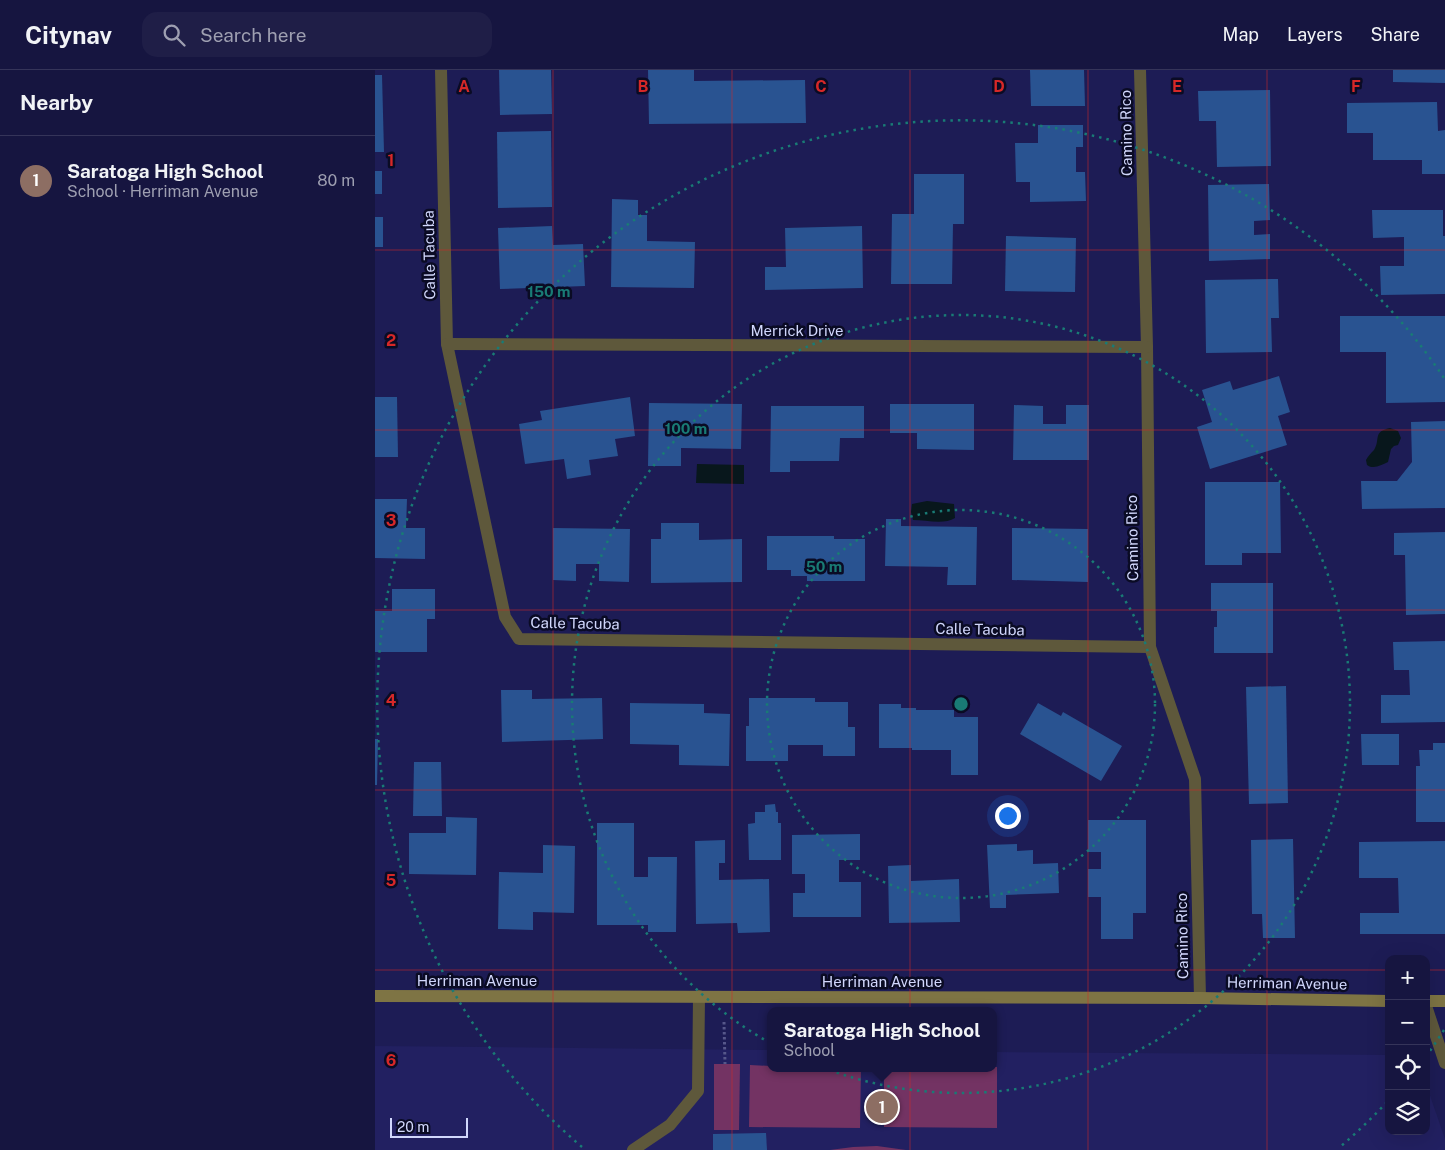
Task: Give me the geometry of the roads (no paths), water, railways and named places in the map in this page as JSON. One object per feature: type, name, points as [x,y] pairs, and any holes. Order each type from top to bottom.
[{"type":"street","name":"Calle Tacuba","points":[[441,70],[447,344],[505,617],[519,639],[1150,647]]},
{"type":"street","name":"Camino Rico","points":[[1140,70],[1147,347],[1150,647],[1195,779],[1200,998]]},
{"type":"street","name":"Merrick Drive","points":[[447,344],[1147,347]]},
{"type":"street","name":"Herriman Avenue","points":[[375,996],[1200,998],[1385,1001]]},
{"type":"street","points":[[633,1150],[670,1125],[698,1091],[699,996]]},
{"type":"street","points":[[1430,1001],[1445,1001]]},
{"type":"street","points":[[1430,1018],[1445,1063]]},
{"type":"place","name":"Saratoga High School","points":[[882,1107]]}]
